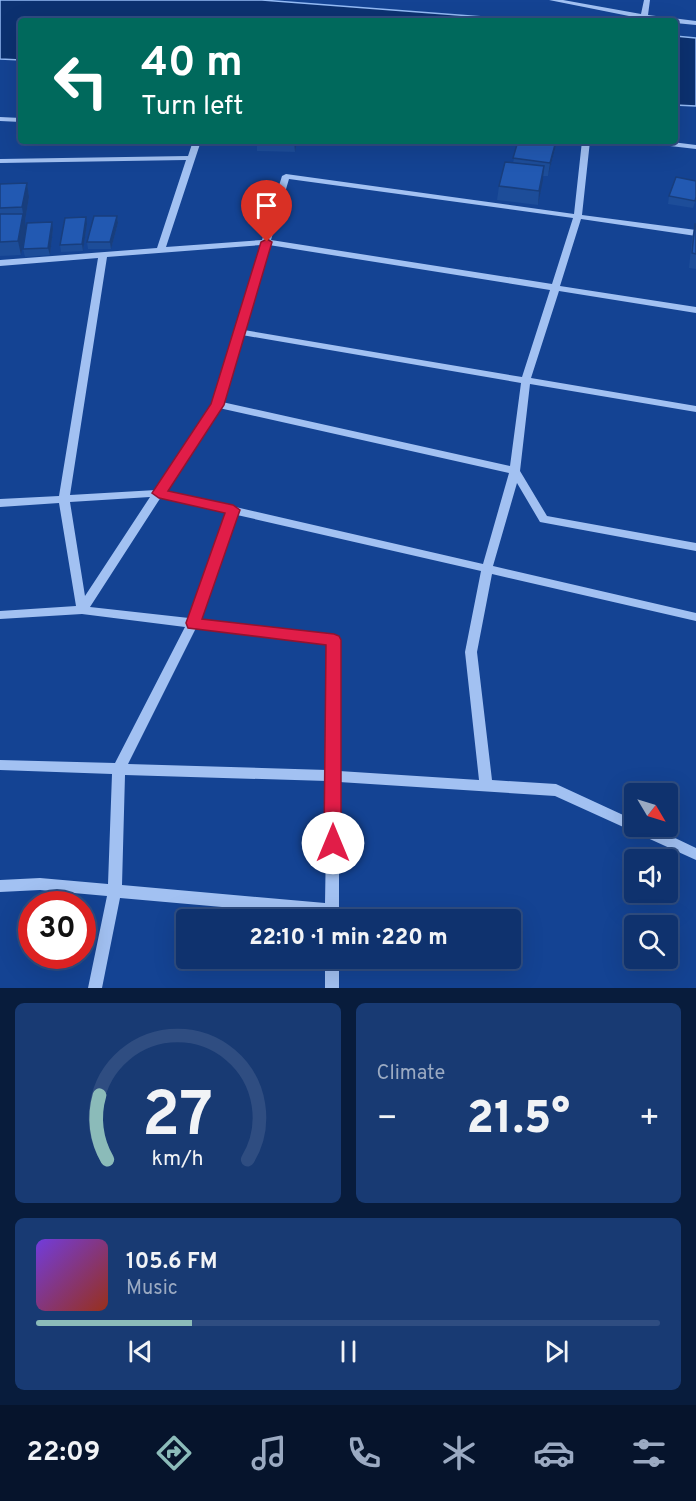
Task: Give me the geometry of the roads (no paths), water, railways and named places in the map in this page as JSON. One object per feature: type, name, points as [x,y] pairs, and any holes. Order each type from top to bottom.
[{"type":"street","points":[[552,0],[653,18]]},
{"type":"street","points":[[644,17],[647,0]]},
{"type":"street","points":[[678,21],[696,23]]},
{"type":"street","points":[[0,119],[18,120]]},
{"type":"street","points":[[161,250],[196,144]]},
{"type":"street","points":[[486,786],[471,652],[487,569],[515,471],[526,380],[578,216],[586,144]]},
{"type":"street","points":[[670,144],[696,147]]},
{"type":"street","points":[[0,162],[191,158]]},
{"type":"street","points":[[82,610],[218,405],[286,176],[696,233]]},
{"type":"street","points":[[0,263],[267,242],[696,310]]},
{"type":"street","points":[[82,610],[64,499],[103,255]]},
{"type":"street","points":[[239,332],[696,409]]},
{"type":"street","points":[[218,405],[515,471],[544,519],[696,547]]},
{"type":"street","points":[[0,503],[159,493],[696,617]]},
{"type":"street","points":[[95,988],[115,890],[119,769],[193,623],[233,510]]},
{"type":"street","points":[[0,615],[82,610],[334,640],[332,909]]},
{"type":"street","points":[[0,765],[333,776],[556,790],[624,821]]},
{"type":"street","points":[[659,837],[696,854]]},
{"type":"street","points":[[0,886],[40,884],[115,890],[280,909]]},
{"type":"street","points":[[332,969],[332,988]]},
{"type":"water","points":[[0,0],[262,0],[497,18],[18,18],[18,60],[0,59]]},
{"type":"water","points":[[678,36],[696,38],[696,106],[678,105]]}]
